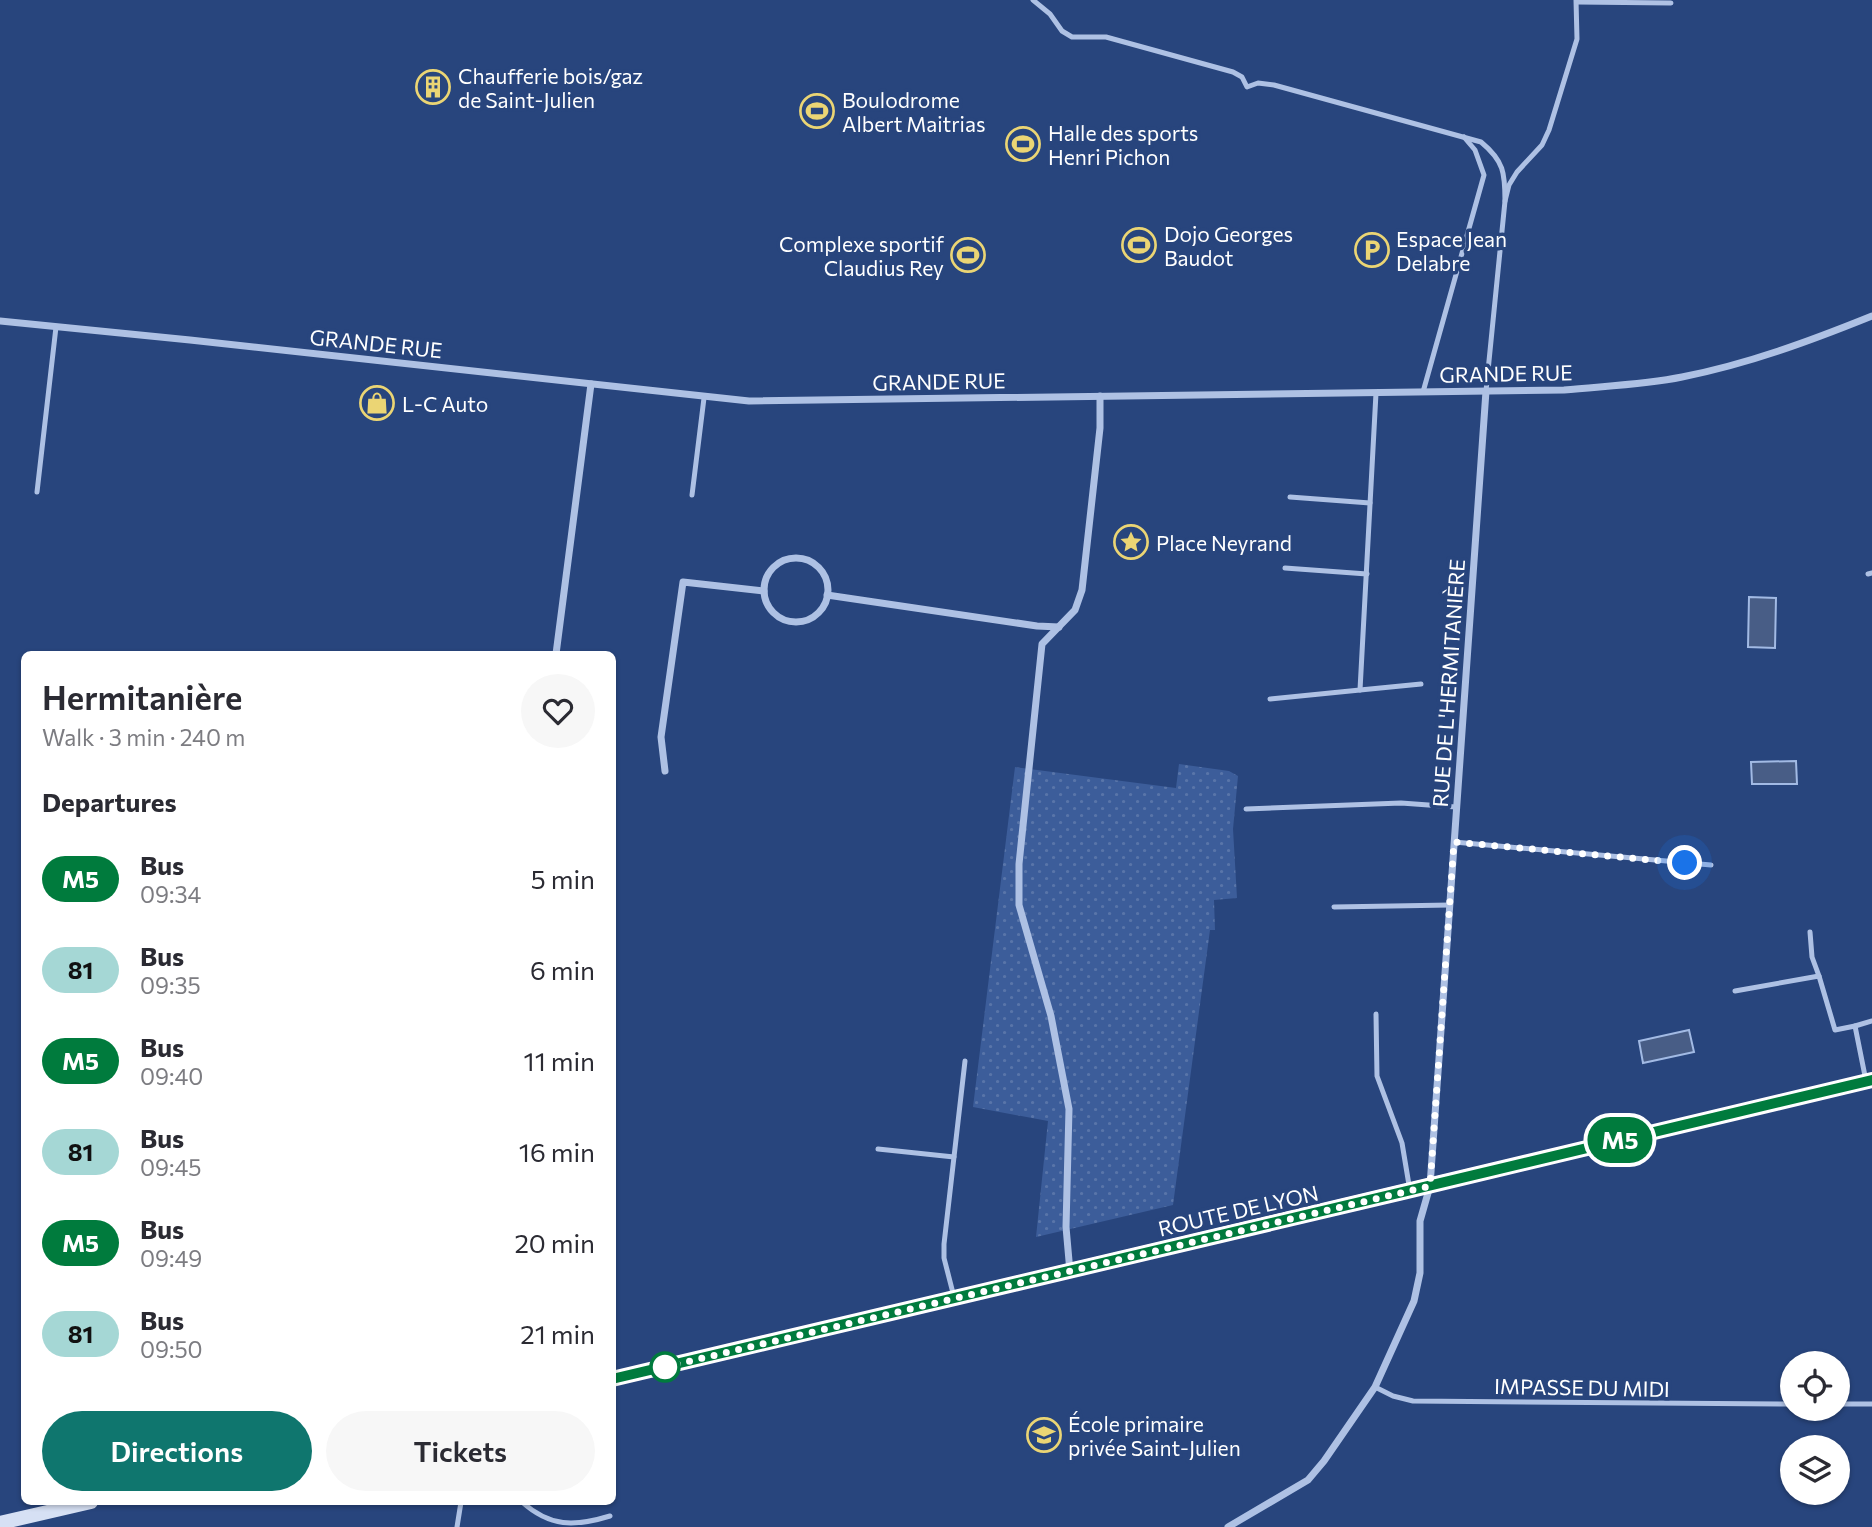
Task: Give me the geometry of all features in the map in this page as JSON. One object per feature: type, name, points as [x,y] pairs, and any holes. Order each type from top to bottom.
[{"type":"main road","name":"ROUTE DE LYON","points":[[616,1378],[955,1300],[1869,1081]]},
{"type":"main road","points":[[0,1523],[78,1505]]},
{"type":"street","name":"GRANDE RUE","points":[[0,321],[749,401],[1564,390],[1680,378],[1797,346],[1872,316]]},
{"type":"street","points":[[556,651],[591,384]]},
{"type":"street","name":"RUE DE L'HERMITANIÈRE","points":[[1228,1527],[1308,1480],[1324,1461],[1375,1387],[1415,1301],[1420,1273],[1420,1221],[1430,1186],[1486,391]]},
{"type":"street","points":[[1070,1272],[1066,1227],[1069,1109],[1051,1016],[1019,905],[1019,864],[1042,644],[1075,610],[1082,590],[1100,428],[1100,396]]},
{"type":"street","points":[[797,559],[817,566],[824,574],[827,595],[818,613],[809,620],[799,622],[779,618],[766,601],[764,591],[765,581],[778,564],[797,559]]},
{"type":"street","points":[[666,771],[661,737],[683,582],[764,591]]},
{"type":"street","points":[[827,595],[1037,626],[1059,626]]},
{"type":"lane","points":[[1033,0],[1050,14],[1062,31],[1072,37],[1106,37],[1233,72],[1241,77],[1247,87],[1258,83],[1274,85],[1481,142],[1501,164],[1505,178],[1486,391]]},
{"type":"lane","points":[[1504,201],[1517,172],[1542,145],[1549,130],[1577,39],[1577,1],[1671,3]]},
{"type":"lane","points":[[1423,392],[1484,175],[1475,150],[1464,137]]},
{"type":"lane","points":[[37,492],[56,327]]},
{"type":"lane","points":[[1360,690],[1376,393]]},
{"type":"lane","points":[[692,495],[704,398]]},
{"type":"lane","points":[[1290,497],[1370,503]]},
{"type":"lane","points":[[1285,568],[1367,574]]},
{"type":"lane","points":[[1270,698],[1421,684]]},
{"type":"lane","points":[[1246,809],[1401,803],[1457,807]]},
{"type":"lane","points":[[1454,842],[1711,866]]},
{"type":"lane","points":[[1334,907],[1450,905]]},
{"type":"lane","points":[[1810,932],[1812,957],[1835,1030],[1872,1021]]},
{"type":"lane","points":[[1735,991],[1819,976]]},
{"type":"lane","points":[[1376,1014],[1377,1076],[1402,1143],[1410,1191]]},
{"type":"lane","points":[[1855,1026],[1869,1081]]},
{"type":"lane","points":[[955,1300],[944,1258],[965,1060]]},
{"type":"lane","points":[[878,1149],[954,1157]]},
{"type":"lane","name":"IMPASSE DU MIDI","points":[[1375,1387],[1392,1396],[1413,1401],[1780,1404]]},
{"type":"lane","points":[[1850,1404],[1872,1404]]},
{"type":"lane","points":[[457,1527],[461,1505]]},
{"type":"lane","points":[[526,1505],[547,1521],[565,1525],[586,1524],[610,1516]]},
{"type":"shaded area","points":[[1749,597],[1776,598],[1775,648],[1748,647]]},
{"type":"shaded area","points":[[1796,761],[1797,784],[1752,784],[1751,762]]},
{"type":"shaded area","points":[[1179,764],[1229,771],[1238,776],[1233,829],[1237,898],[1214,900],[1215,930],[1210,930],[1173,1205],[1036,1237],[1048,1121],[973,1107],[1015,767],[1176,788]]},
{"type":"shaded area","points":[[1689,1030],[1694,1052],[1643,1063],[1639,1041]]},
{"type":"bus line","name":"M5","points":[[616,1378],[1356,1205],[1872,1080]]},
{"type":"place","name":"Chaufferie bois/gaz de Saint-Julien","points":[[433,87]]},
{"type":"place","name":"Boulodrome Albert Maitrias","points":[[817,111]]},
{"type":"place","name":"Halle des sports Henri Pichon","points":[[1023,144]]},
{"type":"place","name":"Dojo Georges Baudot","points":[[1139,245]]},
{"type":"place","name":"Espace Jean Delabre","points":[[1372,250]]},
{"type":"place","name":"Complexe sportif Claudius Rey","points":[[968,255]]},
{"type":"place","name":"L-C Auto","points":[[377,403]]},
{"type":"place","name":"Place Neyrand","points":[[1131,542]]},
{"type":"place","name":"École primaire privée Saint-Julien","points":[[1044,1435]]},
{"type":"route","points":[[665,1367],[1430,1186],[1454,842],[1685,863]]}]
